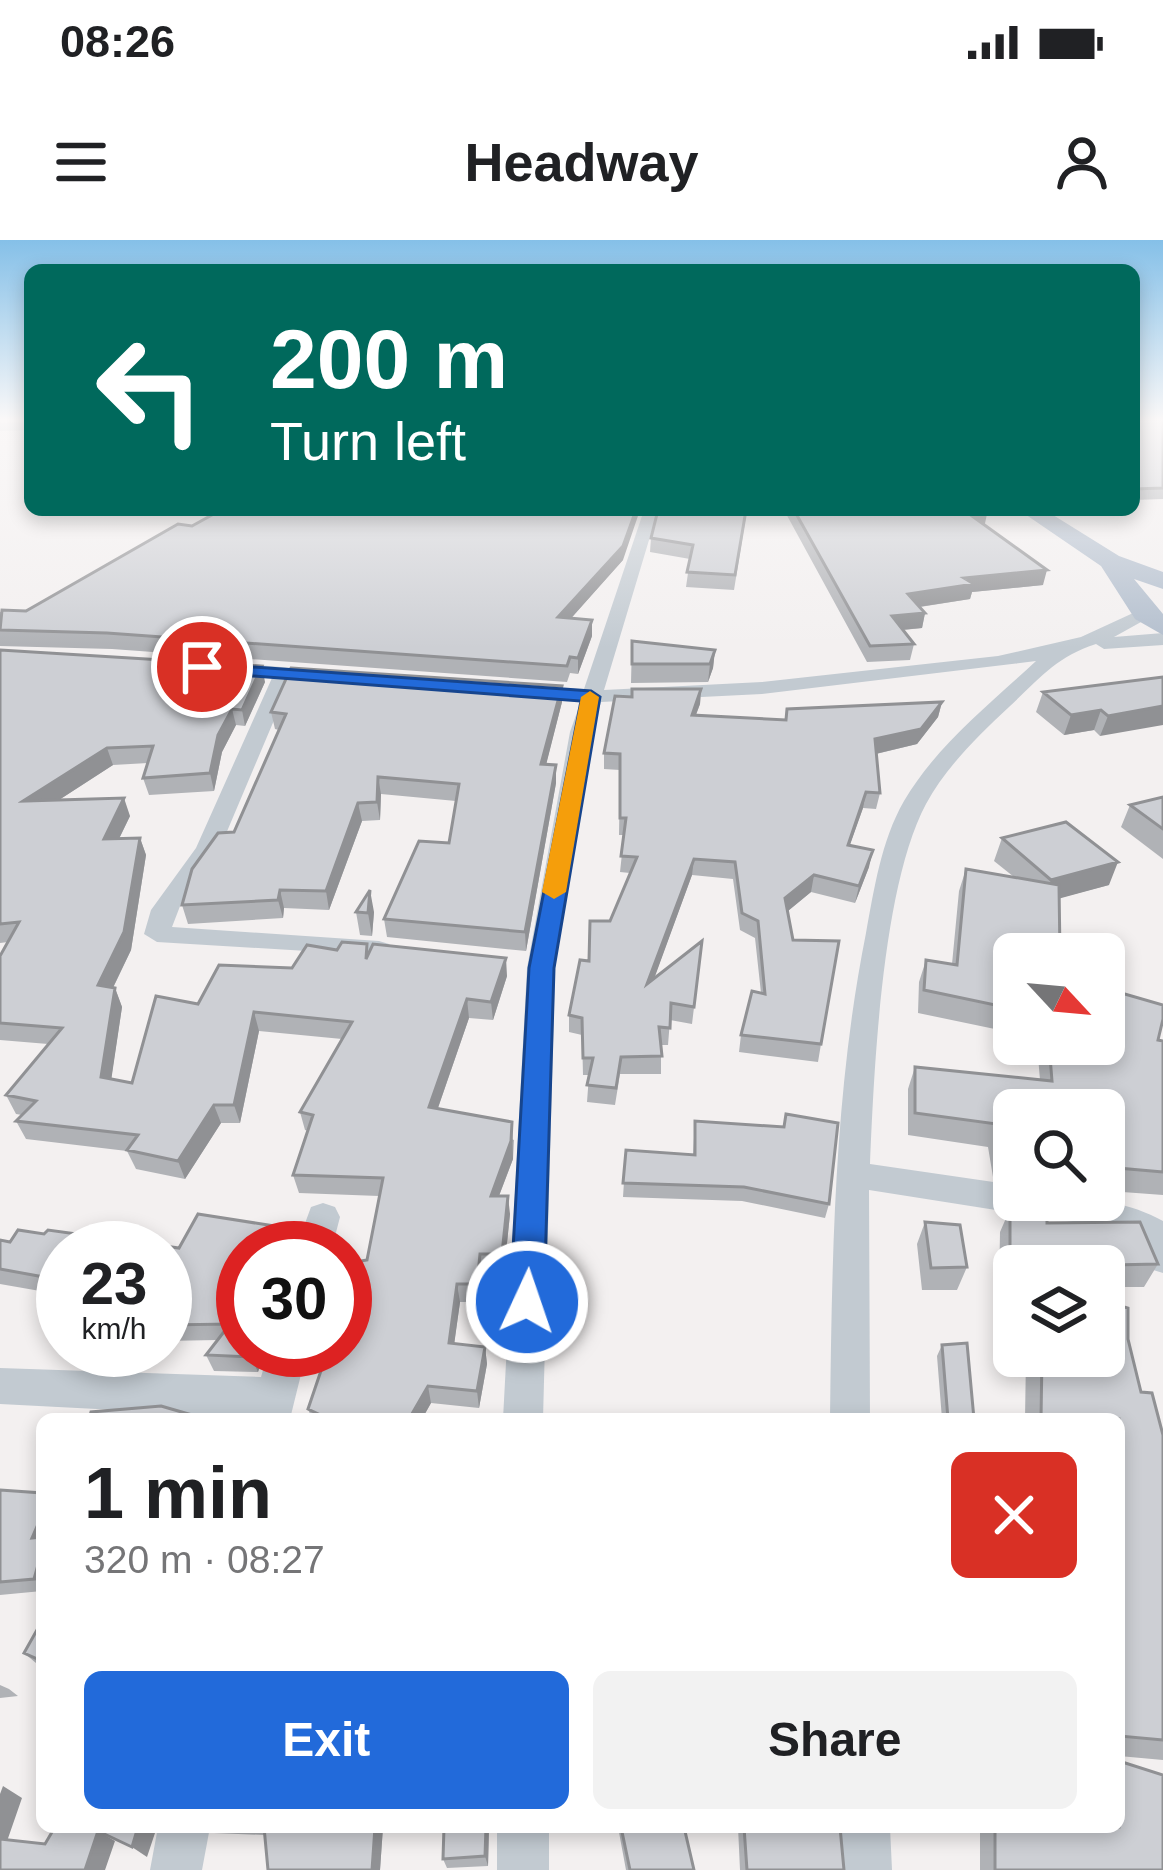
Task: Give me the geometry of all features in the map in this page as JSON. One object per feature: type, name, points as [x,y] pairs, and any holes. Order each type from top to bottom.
[{"type":"main road","points":[[1039,516],[1109,561],[1163,581]]},
{"type":"main road","points":[[1109,561],[1153,610]]},
{"type":"street","points":[[523,1413],[531,967],[591,697],[649,516]]},
{"type":"street","points":[[503,692],[591,697],[777,688],[1054,654],[1087,644],[1153,610]]},
{"type":"street","points":[[1087,644],[1163,639]]},
{"type":"street","points":[[850,1413],[856,1174],[872,966],[896,852],[915,803],[942,764],[1054,654]]},
{"type":"street","points":[[202,667],[349,678]]},
{"type":"street","points":[[284,673],[208,848],[159,915],[157,934],[416,953]]},
{"type":"street","points":[[856,1174],[993,1195]]},
{"type":"street","points":[[1125,1217],[1152,1232],[1163,1258]]},
{"type":"street","points":[[0,1386],[273,1407],[281,1377]]},
{"type":"street","points":[[176,1870],[183,1833]]},
{"type":"street","points":[[523,1833],[523,1870]]},
{"type":"street","points":[[864,1833],[866,1870]]},
{"type":"building","points":[[210,516],[634,516],[623,546],[558,617],[592,620],[578,658],[570,657],[567,666],[107,633],[0,630],[2,610],[26,611],[178,524],[192,526]]},
{"type":"building","points":[[656,516],[745,516],[735,575],[687,572],[693,545],[651,538]]},
{"type":"building","points":[[797,516],[972,516],[1047,570],[964,578],[974,584],[908,594],[925,613],[892,616],[914,644],[870,646]]},
{"type":"building","points":[[632,641],[715,650],[710,664],[632,664]]},
{"type":"building","points":[[0,650],[262,666],[242,710],[232,709],[218,735],[210,773],[143,778],[153,746],[107,748],[23,801],[124,798],[104,839],[140,838],[124,932],[98,985],[115,988],[101,1077],[132,1083],[156,996],[198,1004],[219,965],[292,968],[307,945],[337,950],[342,942],[367,944],[366,959],[373,944],[506,958],[491,1002],[467,999],[429,1107],[512,1122],[511,1141],[491,1196],[508,1196],[502,1254],[480,1254],[477,1284],[457,1284],[449,1343],[485,1347],[477,1391],[428,1386],[412,1413],[316,1413],[308,1409],[319,1377],[372,1377],[372,1234],[383,1178],[293,1175],[313,1115],[300,1112],[352,1022],[254,1012],[234,1105],[214,1105],[178,1161],[127,1150],[138,1135],[16,1121],[36,1101],[6,1095],[62,1028],[0,1023],[0,956],[19,922],[0,924]]},
{"type":"building","points":[[291,668],[562,686],[541,764],[556,765],[525,932],[384,919],[419,841],[449,843],[459,784],[378,777],[377,802],[358,803],[326,891],[280,890],[278,900],[182,905],[192,869],[218,833],[234,832],[286,714],[271,712]]},
{"type":"building","points":[[1163,677],[1163,706],[1108,716],[1101,710],[1071,715],[1043,692]]},
{"type":"building","points":[[632,689],[701,689],[692,715],[786,720],[787,709],[942,702],[921,729],[875,739],[880,793],[866,792],[848,845],[873,850],[859,886],[814,875],[785,898],[793,940],[839,941],[821,1044],[741,1035],[752,991],[765,994],[758,921],[742,913],[735,862],[694,859],[647,984],[702,941],[694,1007],[671,1003],[670,1028],[659,1027],[662,1056],[621,1057],[616,1088],[587,1085],[593,1058],[583,1058],[582,1018],[569,1015],[580,960],[589,961],[590,921],[610,921],[637,857],[621,856],[626,818],[620,818],[620,754],[604,753],[615,696],[632,697]]},
{"type":"building","points":[[1163,797],[1163,829],[1130,805]]},
{"type":"building","points":[[1066,822],[1118,862],[1051,880],[1002,838]]},
{"type":"building","points":[[966,869],[1059,885],[1060,933],[993,933],[993,1005],[924,990],[926,960],[957,965]]},
{"type":"building","points":[[370,890],[368,913],[356,912]]},
{"type":"building","points":[[1125,994],[1163,1005],[1158,1040],[1163,1041],[1163,1172],[1125,1169],[1125,1089],[993,1089],[993,1123],[915,1113],[915,1067],[1052,1081],[1051,1065],[1125,1065]]},
{"type":"building","points":[[786,1114],[838,1123],[829,1204],[744,1187],[623,1183],[626,1150],[695,1155],[695,1121],[784,1127]]},
{"type":"building","points":[[198,1214],[242,1221],[216,1221],[216,1324],[192,1325],[192,1225]]},
{"type":"building","points":[[1010,1221],[1140,1222],[1158,1264],[1125,1265],[1125,1245],[1010,1245]]},
{"type":"building","points":[[925,1222],[960,1225],[967,1267],[931,1268]]},
{"type":"building","points":[[18,1230],[36,1233],[36,1276],[0,1269],[0,1240],[10,1242]]},
{"type":"building","points":[[1128,1308],[1128,1339],[1141,1392],[1152,1393],[1163,1435],[1163,1740],[1125,1737],[1125,1413],[1041,1413],[1042,1377],[1125,1377]]},
{"type":"building","points":[[967,1343],[973,1413],[948,1413],[942,1345]]},
{"type":"building","points":[[161,1406],[185,1413],[91,1413]]},
{"type":"building","points":[[0,1490],[36,1493],[34,1579],[0,1582]]},
{"type":"building","points":[[36,1632],[36,1658],[24,1653]]},
{"type":"building","points":[[1125,1763],[1163,1775],[1163,1870],[995,1870],[995,1833],[1125,1833]]},
{"type":"building","points":[[51,1833],[97,1833],[85,1870],[0,1870],[0,1839],[45,1844]]},
{"type":"building","points":[[102,1833],[136,1833],[132,1847]]},
{"type":"building","points":[[265,1833],[375,1833],[372,1870],[268,1870]]},
{"type":"building","points":[[444,1833],[486,1833],[485,1856],[443,1859]]},
{"type":"building","points":[[622,1833],[685,1833],[694,1870],[630,1870]]},
{"type":"building","points":[[744,1833],[841,1833],[844,1870],[747,1870]]},
{"type":"slow traffic","points":[[554,892],[580,731],[590,697]]},
{"type":"route","points":[[202,667],[591,697],[580,731],[541,968],[527,1302]]}]
